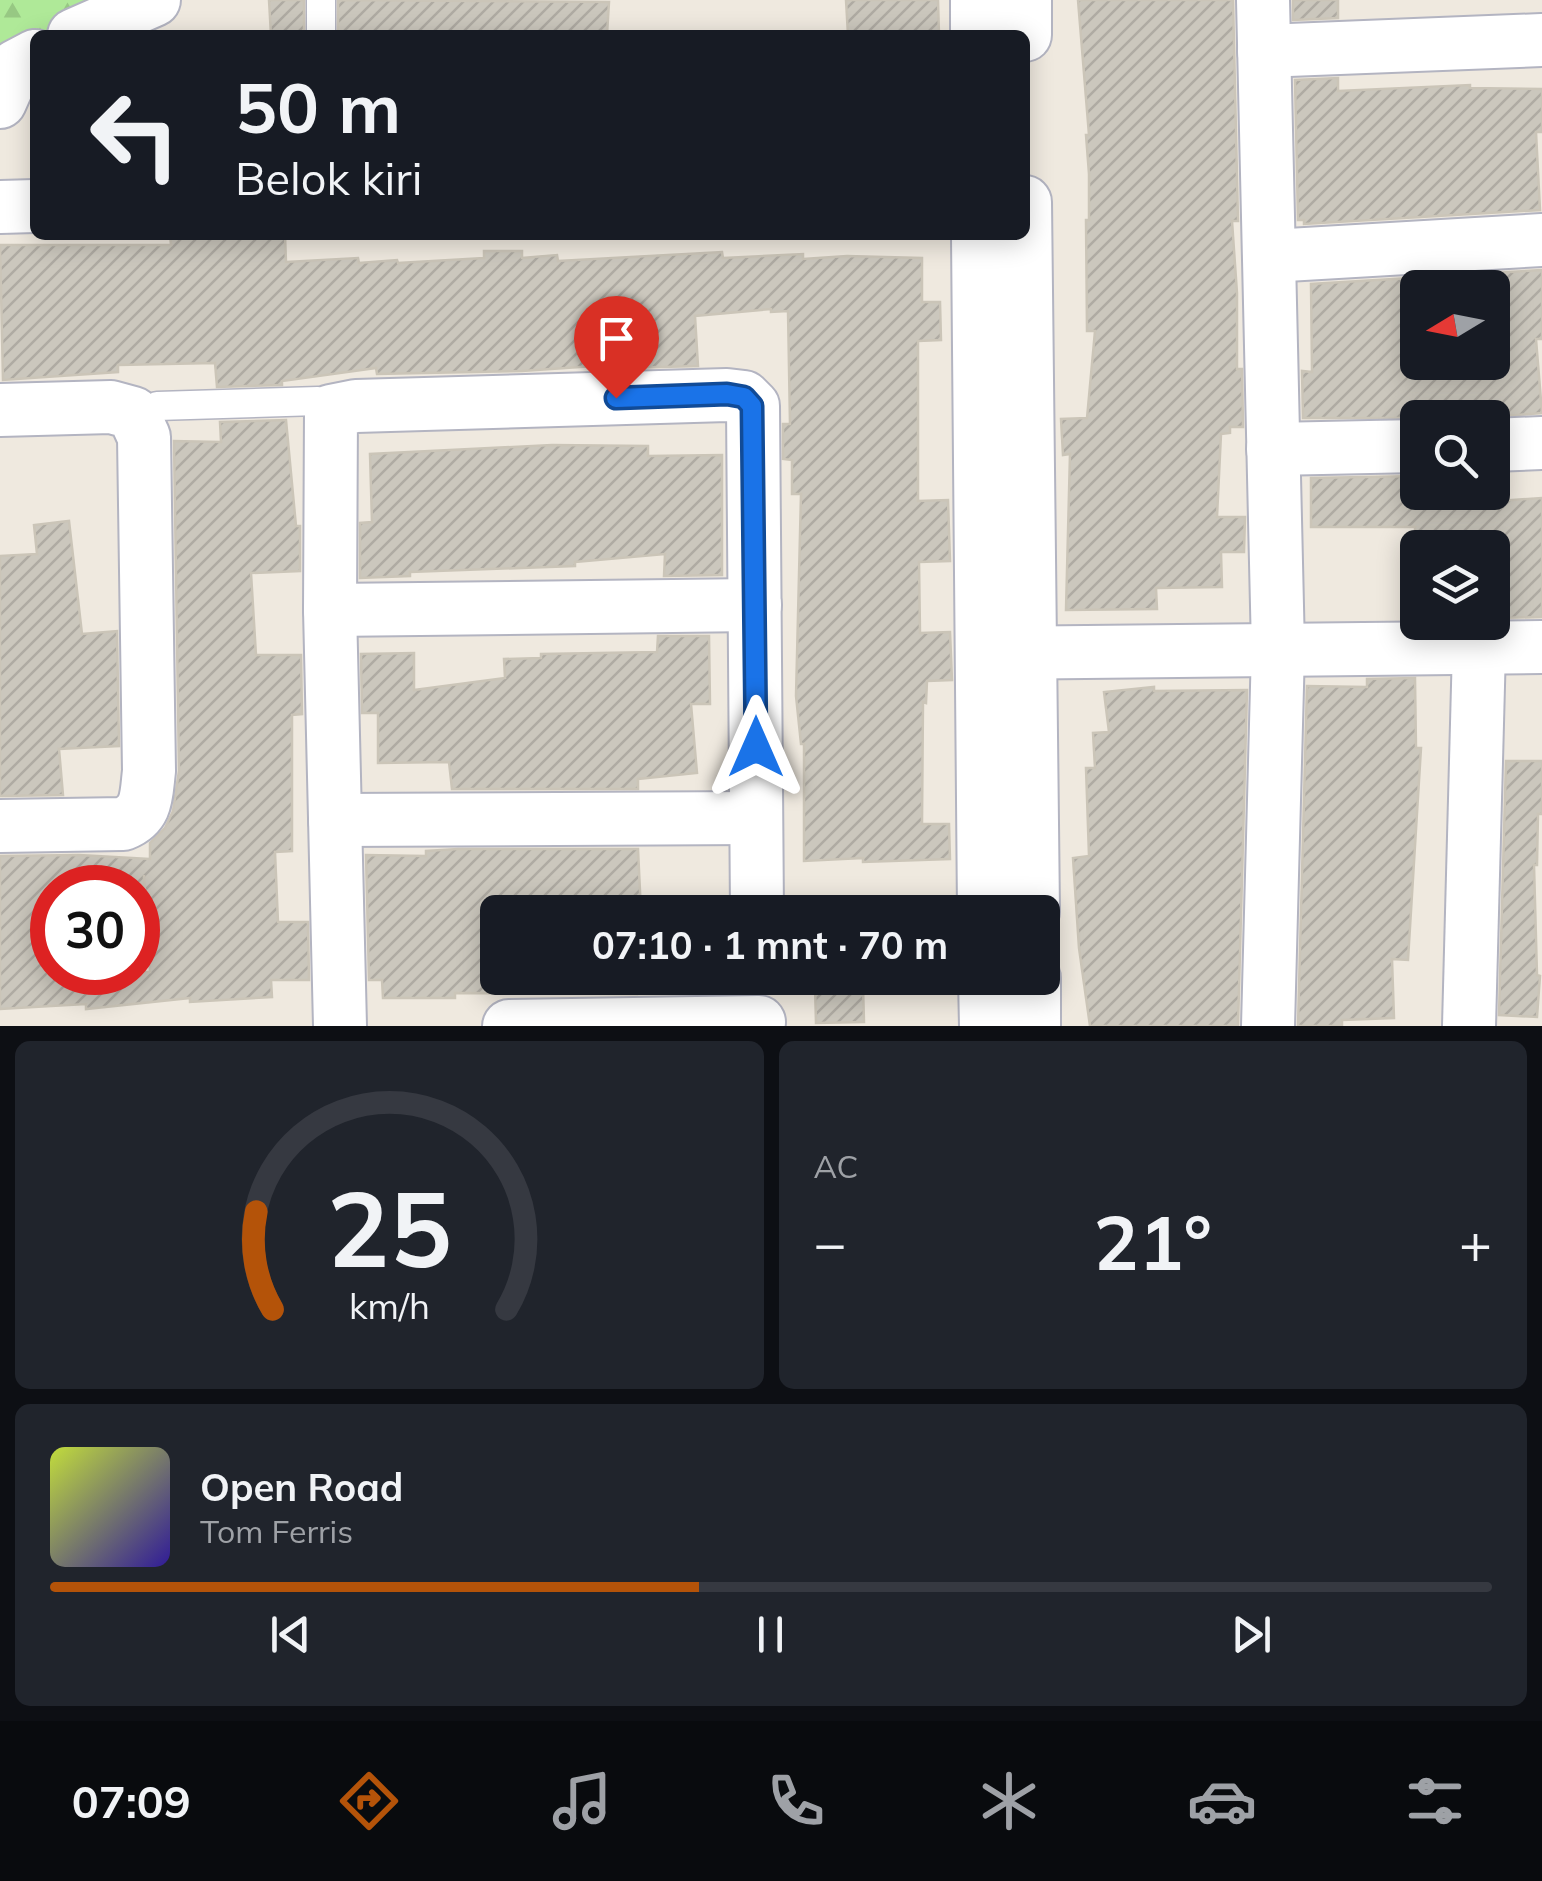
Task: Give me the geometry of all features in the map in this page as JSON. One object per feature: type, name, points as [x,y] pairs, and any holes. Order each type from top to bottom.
[{"type":"street","points":[[85,30],[154,0]]},
{"type":"street","points":[[977,0],[977,30]]},
{"type":"street","points":[[1024,0],[1024,30]]},
{"type":"street","points":[[1268,1026],[1278,649],[1263,25],[1542,40]]},
{"type":"street","points":[[0,102],[16,66],[30,59]]},
{"type":"street","points":[[0,207],[30,206]]},
{"type":"street","points":[[978,240],[1006,653],[1031,895]]},
{"type":"street","points":[[985,895],[1006,653],[1023,240]]},
{"type":"street","points":[[1269,256],[1542,240]]},
{"type":"street","points":[[0,390],[0,410],[110,407],[133,414],[144,436],[149,770],[144,810],[122,824],[0,826]]},
{"type":"street","points":[[340,1026],[330,610],[332,411],[356,406],[727,394],[744,397],[752,406],[757,895]]},
{"type":"street","points":[[1510,444],[1542,444]]},
{"type":"street","points":[[1273,449],[1400,446]]},
{"type":"street","points":[[330,610],[755,604]]},
{"type":"street","points":[[1469,1026],[1479,648]]},
{"type":"street","points":[[1006,653],[1542,648]]},
{"type":"street","points":[[335,820],[756,818]]},
{"type":"street","points":[[985,995],[986,1026]]},
{"type":"street","points":[[1034,995],[1034,1026]]},
{"type":"street","points":[[509,1026],[759,1009]]},
{"type":"lane","points":[[320,0],[320,30]]},
{"type":"lane","points":[[136,420],[157,406],[318,402],[332,411]]},
{"type":"green space","points":[[0,0],[119,0],[56,30],[30,30],[30,43],[0,57]]},
{"type":"building","points":[[269,0],[304,0],[304,30],[271,30]]},
{"type":"building","points":[[338,0],[609,2],[607,30],[338,30]]},
{"type":"building","points":[[846,0],[938,0],[939,30],[848,30]]},
{"type":"building","points":[[1078,0],[1233,0],[1238,221],[1232,221],[1243,427],[1230,427],[1230,433],[1221,434],[1217,517],[1245,517],[1244,552],[1221,552],[1222,587],[1156,588],[1157,609],[1066,610],[1070,454],[1063,455],[1061,419],[1087,418],[1095,331],[1087,331],[1089,135]]},
{"type":"building","points":[[1293,0],[1338,0],[1338,18],[1293,20]]},
{"type":"building","points":[[1338,78],[1338,91],[1470,85],[1542,89],[1542,132],[1536,132],[1540,210],[1304,224],[1304,220],[1298,220],[1295,80]]},
{"type":"building","points":[[170,240],[285,240],[286,262],[358,258],[359,263],[398,263],[484,258],[484,251],[522,251],[522,258],[557,255],[558,261],[722,252],[723,258],[803,254],[803,259],[922,258],[922,302],[940,302],[941,340],[918,341],[918,501],[948,500],[950,561],[919,562],[920,633],[950,632],[952,680],[927,681],[926,703],[923,702],[922,824],[949,824],[950,859],[804,861],[804,744],[796,696],[801,494],[792,494],[792,460],[783,459],[783,424],[790,424],[788,311],[695,316],[698,366],[624,368],[624,364],[377,374],[376,368],[282,381],[282,385],[217,387],[215,363],[118,365],[118,372],[3,380],[0,245],[171,245]]},
{"type":"building","points":[[1542,270],[1542,339],[1536,339],[1542,413],[1510,416],[1510,400],[1400,400],[1400,418],[1303,418],[1302,371],[1312,372],[1311,284],[1400,279],[1400,380],[1510,380],[1510,272]]},
{"type":"building","points":[[286,420],[296,526],[300,526],[300,571],[251,573],[256,655],[301,655],[302,714],[292,715],[292,851],[275,852],[278,922],[308,922],[309,980],[271,980],[272,997],[190,1002],[190,998],[86,1009],[86,1004],[0,1009],[0,856],[150,859],[150,843],[165,828],[173,811],[179,771],[174,441],[221,442],[220,422]]},
{"type":"building","points":[[552,445],[648,446],[648,456],[722,455],[722,575],[664,576],[665,554],[575,562],[575,566],[410,572],[410,576],[360,578],[360,523],[372,522],[370,454]]},
{"type":"building","points":[[1400,476],[1400,510],[1510,510],[1510,500],[1542,498],[1542,617],[1510,618],[1510,530],[1311,527],[1311,478]]},
{"type":"building","points":[[69,521],[82,634],[117,631],[119,746],[59,749],[63,795],[0,796],[0,556],[37,554],[34,525]]},
{"type":"building","points":[[658,636],[709,636],[710,704],[691,704],[697,773],[638,779],[638,789],[452,789],[449,762],[378,763],[378,713],[362,713],[361,654],[414,653],[414,690],[505,678],[504,659],[541,658],[541,654],[657,652]]},
{"type":"building","points":[[1415,678],[1416,748],[1421,748],[1408,960],[1392,959],[1394,1018],[1342,1020],[1342,1026],[1298,1026],[1307,686],[1367,687],[1367,679]]},
{"type":"building","points":[[1154,687],[1154,691],[1247,690],[1238,1026],[1090,1026],[1079,948],[1073,858],[1089,856],[1086,768],[1095,768],[1093,733],[1109,732],[1104,692]]},
{"type":"building","points":[[1506,761],[1542,761],[1542,814],[1538,814],[1534,865],[1540,976],[1537,1017],[1499,1015]]},
{"type":"building","points":[[638,849],[640,895],[480,895],[480,993],[455,993],[455,998],[383,998],[382,980],[369,980],[366,855],[426,856],[426,851]]},
{"type":"building","points":[[815,995],[863,995],[864,1022],[816,1023]]},
{"type":"route","points":[[616,398],[727,394],[744,397],[752,406],[756,747]]}]
